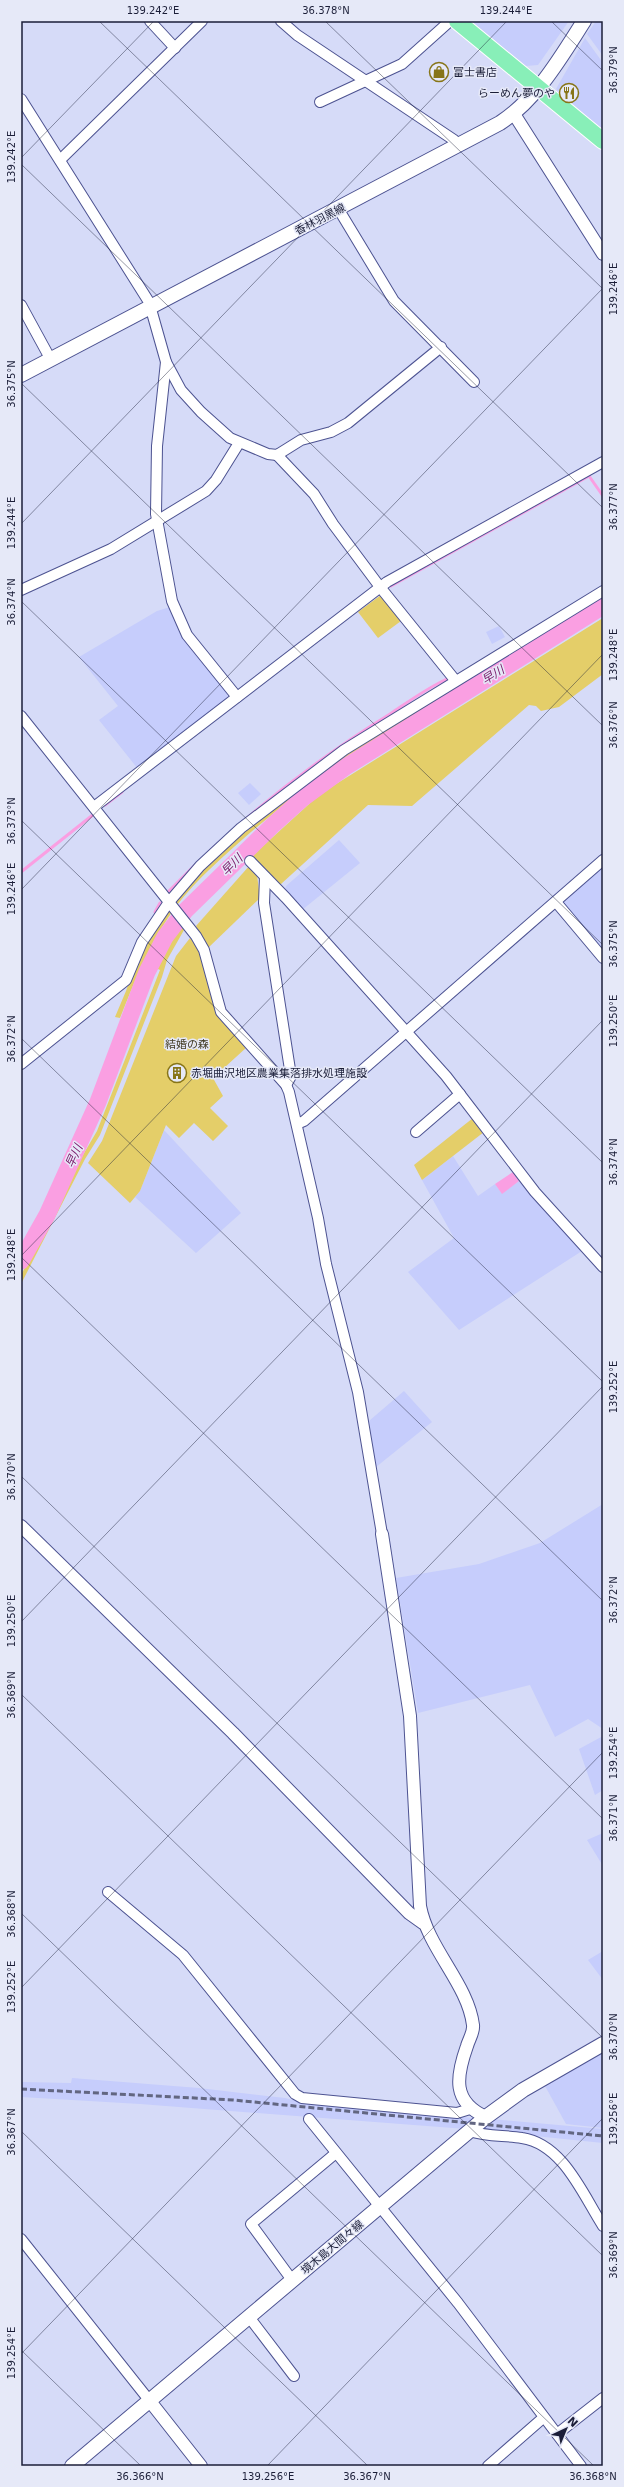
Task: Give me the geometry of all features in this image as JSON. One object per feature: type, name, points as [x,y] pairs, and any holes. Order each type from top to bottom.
[{"type":"highway","points":[[456,21],[537,89],[603,141]]},
{"type":"main road","name":"香林羽黒線","points":[[21,375],[339,210],[459,146],[514,114],[537,89],[584,21]]},
{"type":"main road","name":"境木島大間々線","points":[[72,2466],[486,2117],[523,2090],[603,2044]]},
{"type":"street","points":[[150,21],[175,48]]},
{"type":"street","points":[[60,160],[202,21]]},
{"type":"street","points":[[281,21],[298,35],[454,140],[459,146]]},
{"type":"street","points":[[320,102],[367,82],[412,57],[450,21]]},
{"type":"street","points":[[21,99],[152,307],[166,362],[182,390],[192,403],[221,431],[239,443],[268,454],[276,455],[301,440],[343,426],[441,347]]},
{"type":"street","points":[[514,114],[603,254]]},
{"type":"street","points":[[339,210],[394,301],[474,382]]},
{"type":"street","points":[[21,305],[51,360]]},
{"type":"street","points":[[166,362],[157,446],[157,521],[172,601],[180,623],[187,635],[237,697]]},
{"type":"street","points":[[21,590],[94,558],[211,487],[239,443]]},
{"type":"street","points":[[276,455],[314,494],[333,524],[380,587],[455,680]]},
{"type":"street","points":[[94,808],[380,587],[603,462]]},
{"type":"street","points":[[21,1064],[126,980],[142,942],[200,866],[265,809],[344,750],[455,680],[603,591]]},
{"type":"street","points":[[21,716],[188,926],[204,950],[221,1012],[286,1085],[297,1124],[318,1218],[326,1264],[358,1392],[382,1534],[410,1716],[420,1906],[424,1923],[471,2011],[473,2028],[459,2074],[463,2098],[470,2109],[486,2117]]},
{"type":"street","points":[[297,1124],[304,1121],[603,860]]},
{"type":"street","points":[[250,861],[294,907],[460,1094],[535,1192],[603,1267]]},
{"type":"street","points":[[264,877],[264,903],[291,1076],[286,1085]]},
{"type":"street","points":[[556,902],[603,958]]},
{"type":"street","points":[[416,1132],[460,1094]]},
{"type":"street","points":[[21,1526],[233,1733],[409,1913],[424,1923]]},
{"type":"street","points":[[108,1892],[183,1955],[295,2094],[312,2099],[457,2113],[470,2109]]},
{"type":"street","points":[[310,2119],[379,2207],[462,2308],[543,2418],[581,2466]]},
{"type":"street","points":[[470,2131],[523,2138],[538,2142],[551,2150],[560,2160],[603,2226]]},
{"type":"street","points":[[292,2280],[251,2224],[336,2153]]},
{"type":"street","points":[[21,2239],[201,2466]]},
{"type":"street","points":[[249,2317],[294,2376]]},
{"type":"street","points":[[557,2434],[603,2398]]},
{"type":"street","points":[[488,2466],[543,2418]]},
{"type":"shaded area","points":[[471,21],[569,21],[538,65],[526,66]]},
{"type":"shaded area","points":[[596,21],[603,21],[603,56],[587,34]]},
{"type":"shaded area","points":[[585,38],[603,63],[603,131],[556,89]]},
{"type":"shaded area","points":[[170,607],[182,635],[227,693],[228,698],[138,769],[99,720],[118,706],[79,657],[157,611]]},
{"type":"shaded area","points":[[499,626],[505,637],[492,644],[486,632]]},
{"type":"shaded area","points":[[250,783],[261,794],[249,805],[238,793]]},
{"type":"shaded area","points":[[339,840],[360,863],[302,910],[285,890],[286,886]]},
{"type":"shaded area","points":[[603,867],[603,952],[562,904]]},
{"type":"shaded area","points":[[164,1130],[241,1213],[196,1253],[135,1197],[140,1191]]},
{"type":"shaded area","points":[[453,1156],[478,1196],[495,1184],[502,1193],[519,1181],[582,1251],[459,1330],[408,1272],[454,1238],[422,1180]]},
{"type":"shaded area","points":[[513,1172],[519,1181],[502,1194],[495,1184]]},
{"type":"shaded area","points":[[404,1391],[432,1422],[376,1467],[369,1421]]},
{"type":"shaded area","points":[[603,1504],[603,1729],[588,1719],[555,1737],[530,1685],[418,1713],[396,1578],[479,1564],[540,1543]]},
{"type":"shaded area","points":[[603,1736],[603,1790],[595,1795],[579,1749]]},
{"type":"shaded area","points":[[603,1833],[603,1866],[587,1840]]},
{"type":"shaded area","points":[[603,1951],[603,1980],[588,1960]]},
{"type":"shaded area","points":[[603,2053],[603,2128],[566,2124],[545,2086]]},
{"type":"shaded area","points":[[72,2078],[199,2088],[285,2098],[310,2104],[474,2118],[466,2129],[140,2104],[21,2097],[21,2082],[71,2083]]},
{"type":"shaded area","points":[[491,2119],[603,2129],[603,2143],[477,2130]]},
{"type":"green space","points":[[381,595],[401,621],[378,638],[358,612]]},
{"type":"green space","points":[[603,618],[603,674],[559,707],[541,711],[536,706],[529,705],[412,806],[368,805],[281,884],[278,884],[251,857],[320,794]]},
{"type":"green space","points":[[505,652],[508,656],[371,742],[306,788],[243,839],[212,867],[184,896],[160,930],[147,954],[120,1018],[115,1017],[126,991],[139,952],[165,910],[169,911],[185,887],[219,851],[276,802],[308,779],[372,735]]},
{"type":"green space","points":[[250,865],[257,875],[260,898],[208,948],[196,926]]},
{"type":"green space","points":[[182,927],[184,930],[167,960],[162,977],[100,1135],[85,1159],[21,1284],[21,1275],[62,1198],[77,1165],[97,1131],[160,970],[156,968],[170,942]]},
{"type":"green space","name":"結婚の森","points":[[190,938],[198,948],[219,1016],[247,1047],[213,1078],[223,1096],[210,1108],[228,1126],[213,1141],[194,1123],[179,1138],[166,1125],[140,1191],[130,1203],[88,1163],[102,1141],[176,956]]},
{"type":"green space","points":[[473,1118],[484,1132],[422,1180],[414,1165]]},
{"type":"waterway","points":[[391,586],[589,476],[603,496]]},
{"type":"waterway","name":"早川","points":[[21,1261],[47,1215],[98,1102],[147,972],[165,937],[185,911],[273,825],[302,799],[347,766],[603,606]]},
{"type":"waterway","points":[[169,891],[247,818],[302,774],[360,733],[425,691],[447,679]]},
{"type":"waterway","points":[[105,805],[122,792]]},
{"type":"waterway","points":[[21,872],[94,814]]},
{"type":"waterway","points":[[155,912],[160,903]]},
{"type":"railway","points":[[21,2089],[233,2100],[603,2136]]},
{"type":"place","name":"富士書店","points":[[439,72]]},
{"type":"place","name":"らーめん夢のや","points":[[569,93]]},
{"type":"place","name":"赤堀曲沢地区農業集落排水処理施設","points":[[177,1073]]}]
